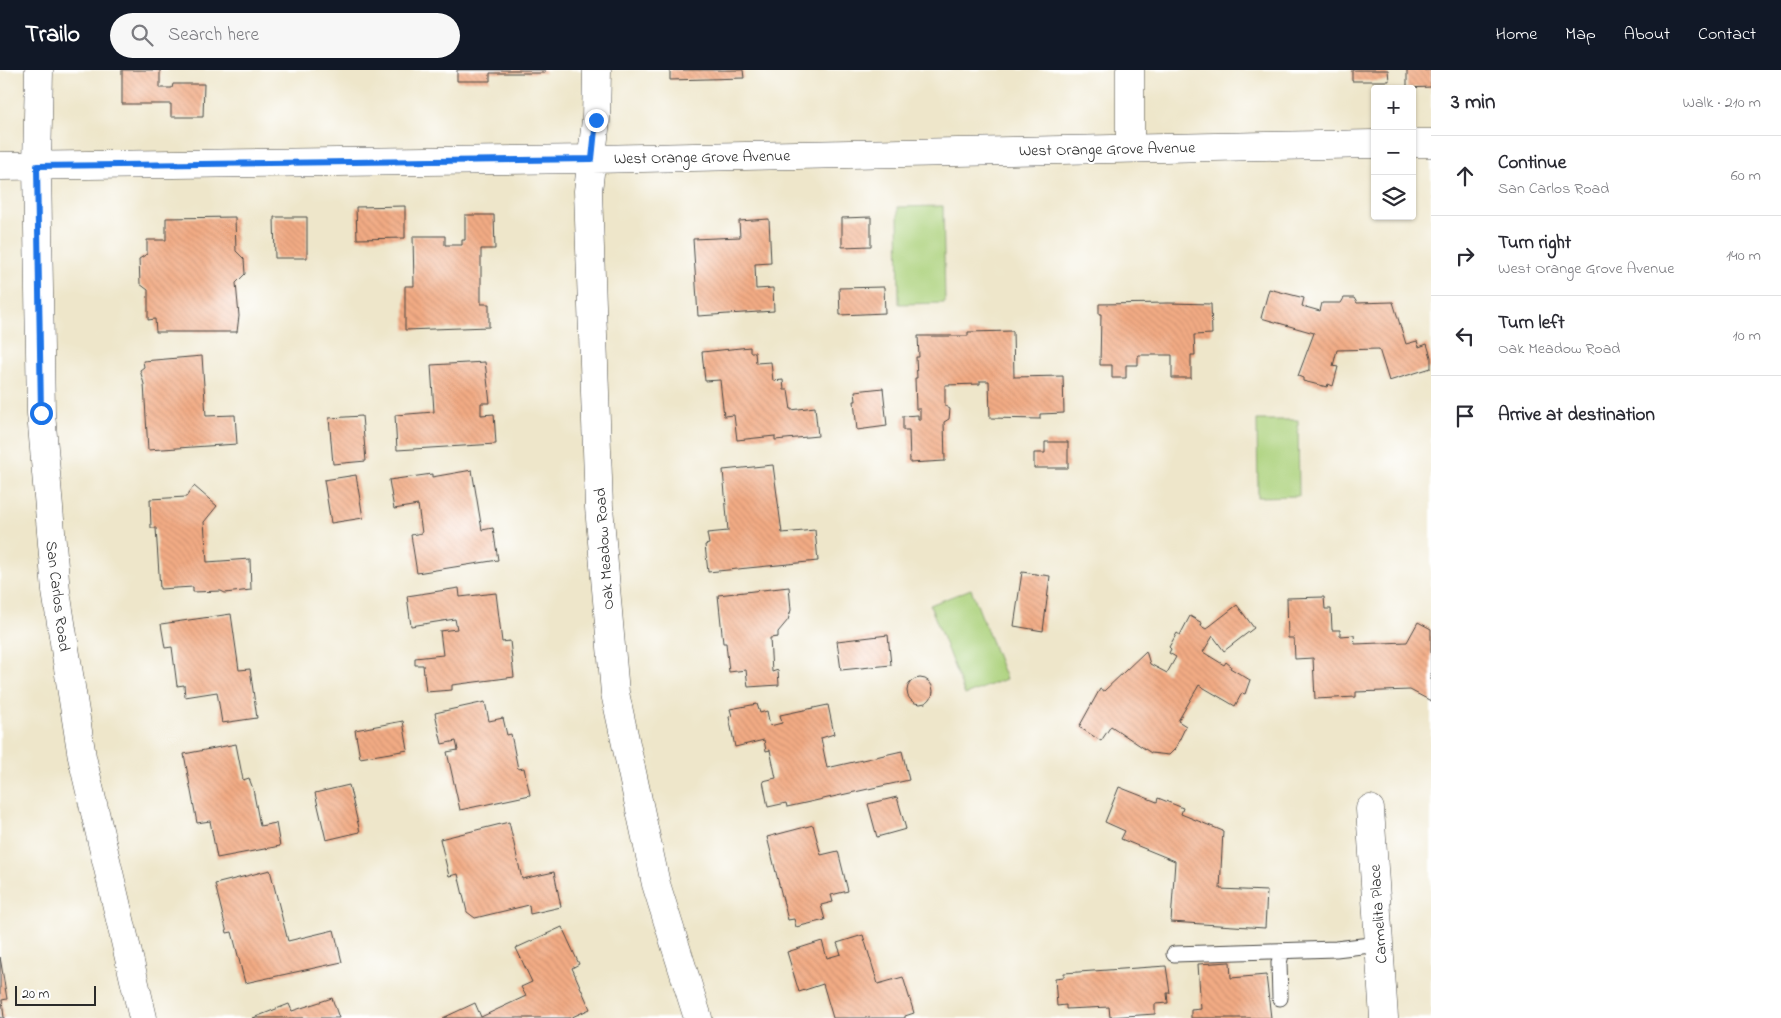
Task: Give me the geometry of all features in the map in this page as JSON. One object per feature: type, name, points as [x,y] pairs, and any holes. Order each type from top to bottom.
[{"type":"street","name":"San Carlos Road","points":[[39,70],[37,166],[41,413],[56,591],[82,757],[143,1018]]},
{"type":"street","name":"Oak Meadow Road","points":[[596,70],[596,120],[588,191],[599,507],[615,693],[656,884],[698,1018]]},
{"type":"street","points":[[1130,70],[1130,148]]},
{"type":"street","points":[[1416,143],[1431,143]]},
{"type":"street","name":"West Orange Grove Avenue","points":[[0,166],[592,159],[1371,144]]},
{"type":"street","name":"Carmelita Place","points":[[1370,809],[1384,1018]]},
{"type":"lane","points":[[1174,954],[1282,951],[1379,944]]},
{"type":"lane","points":[[1280,998],[1279,963],[1282,951]]},
{"type":"green space","points":[[943,206],[945,303],[899,304],[898,207]]},
{"type":"green space","points":[[1257,420],[1298,420],[1299,496],[1258,497]]},
{"type":"green space","points":[[971,589],[1006,679],[965,695],[930,605]]},
{"type":"building","points":[[122,70],[160,70],[160,88],[172,88],[173,84],[204,84],[203,117],[171,117],[171,104],[122,104]]},
{"type":"building","points":[[457,70],[545,70],[545,73],[490,73],[490,81],[457,81]]},
{"type":"building","points":[[670,70],[743,70],[744,78],[670,80]]},
{"type":"building","points":[[1352,70],[1388,70],[1389,81],[1352,81]]},
{"type":"building","points":[[1407,70],[1431,70],[1431,87],[1416,88],[1416,85],[1407,85]]},
{"type":"building","points":[[405,206],[405,238],[357,239],[356,207]]},
{"type":"building","points":[[465,215],[494,215],[495,249],[481,249],[481,304],[489,304],[489,327],[405,330],[405,286],[414,286],[413,236],[445,236],[445,245],[462,245],[462,240],[465,240]]},
{"type":"building","points":[[235,217],[236,251],[244,259],[245,274],[236,283],[239,316],[237,332],[156,332],[155,319],[148,320],[148,290],[140,284],[139,259],[147,254],[147,240],[166,240],[166,218]]},
{"type":"building","points":[[274,217],[307,217],[307,258],[275,258]]},
{"type":"building","points":[[871,217],[871,246],[842,247],[842,218]]},
{"type":"building","points":[[769,219],[771,263],[755,264],[756,289],[773,288],[774,311],[698,316],[693,239],[740,237],[739,221]]},
{"type":"building","points":[[884,287],[885,313],[840,315],[839,288]]},
{"type":"building","points":[[1269,289],[1304,298],[1302,306],[1320,311],[1322,303],[1341,303],[1344,298],[1354,298],[1357,303],[1393,302],[1406,344],[1417,341],[1419,347],[1427,344],[1431,357],[1431,368],[1389,381],[1379,349],[1337,350],[1333,366],[1338,367],[1333,386],[1328,384],[1327,387],[1303,381],[1303,378],[1298,376],[1314,333],[1261,318]]},
{"type":"building","points":[[1099,304],[1211,304],[1212,334],[1194,335],[1195,355],[1191,355],[1191,378],[1172,378],[1172,355],[1138,355],[1138,365],[1126,365],[1126,378],[1112,378],[1112,365],[1100,365],[1101,314],[1099,314]]},
{"type":"building","points":[[1013,331],[1014,377],[1063,376],[1064,413],[1040,414],[1040,419],[990,418],[989,381],[980,381],[980,384],[945,385],[945,406],[950,409],[949,419],[944,422],[945,461],[910,463],[909,430],[903,430],[903,416],[918,415],[918,420],[920,420],[920,409],[916,409],[915,378],[917,378],[916,357],[919,357],[918,336],[968,336],[968,332]]},
{"type":"building","points":[[750,347],[750,352],[755,352],[756,363],[771,362],[773,381],[783,380],[784,390],[788,390],[791,410],[815,407],[818,436],[775,440],[775,436],[737,440],[734,415],[724,416],[720,380],[705,381],[702,352]]},
{"type":"building","points":[[202,356],[206,416],[235,415],[237,444],[148,450],[144,384],[140,370],[144,367],[143,361]]},
{"type":"building","points":[[485,362],[490,403],[481,403],[481,415],[494,414],[496,444],[397,450],[395,415],[434,412],[431,365]]},
{"type":"building","points":[[883,388],[887,426],[857,430],[854,401],[856,401],[855,391]]},
{"type":"building","points":[[362,416],[366,461],[333,464],[329,418]]},
{"type":"building","points":[[1045,442],[1068,442],[1068,468],[1034,468],[1034,453],[1045,453]]},
{"type":"building","points":[[773,465],[782,533],[815,530],[818,561],[708,572],[705,545],[709,544],[707,533],[728,531],[723,470]]},
{"type":"building","points":[[472,470],[482,530],[493,528],[498,560],[417,573],[411,535],[422,533],[418,505],[394,509],[389,480],[432,474],[432,477]]},
{"type":"building","points":[[356,475],[363,518],[331,523],[324,480]]},
{"type":"building","points":[[194,486],[217,506],[204,522],[207,562],[250,559],[251,590],[225,593],[221,591],[193,592],[193,587],[160,589],[156,528],[151,528],[150,499],[186,497]]},
{"type":"building","points":[[1022,572],[1050,576],[1043,631],[1014,626]]},
{"type":"building","points":[[789,587],[791,610],[788,620],[778,632],[778,637],[770,638],[772,672],[778,670],[779,685],[748,687],[746,670],[729,672],[726,643],[723,643],[718,595]]},
{"type":"building","points":[[459,588],[460,597],[496,593],[502,642],[510,641],[514,677],[452,685],[452,690],[426,692],[423,665],[415,665],[415,658],[443,655],[440,631],[457,629],[455,619],[411,626],[407,596]]},
{"type":"building","points":[[1324,597],[1325,609],[1331,609],[1332,630],[1340,630],[1340,636],[1354,635],[1355,644],[1407,642],[1418,622],[1431,629],[1431,701],[1410,690],[1356,692],[1356,697],[1315,699],[1313,658],[1295,659],[1294,638],[1288,638],[1287,598]]},
{"type":"building","points":[[1237,605],[1254,628],[1224,651],[1213,636],[1203,652],[1224,665],[1226,662],[1231,666],[1230,668],[1250,680],[1245,694],[1242,693],[1235,706],[1199,685],[1178,721],[1186,726],[1175,749],[1169,755],[1151,753],[1111,726],[1101,741],[1079,727],[1100,689],[1104,691],[1146,651],[1150,664],[1167,673],[1176,657],[1169,653],[1171,649],[1169,647],[1177,633],[1180,635],[1190,616],[1202,623],[1201,626],[1206,629]]},
{"type":"building","points":[[231,614],[239,670],[250,669],[257,718],[222,723],[217,692],[185,697],[184,685],[177,686],[172,647],[165,648],[161,624]]},
{"type":"building","points":[[888,635],[891,665],[841,670],[837,641]]},
{"type":"building","points":[[920,678],[929,682],[933,691],[929,700],[920,704],[911,700],[907,691],[911,682]]},
{"type":"building","points":[[485,702],[489,721],[503,718],[507,735],[511,734],[518,769],[524,768],[530,795],[460,810],[447,752],[458,750],[456,741],[442,744],[435,713]]},
{"type":"building","points":[[757,704],[760,713],[767,711],[770,726],[782,723],[780,715],[828,705],[834,734],[821,738],[827,768],[902,751],[909,780],[787,807],[786,803],[768,807],[763,781],[776,778],[770,750],[766,751],[764,740],[735,747],[729,717],[732,716],[730,709]]},
{"type":"building","points":[[403,721],[408,750],[360,758],[355,730]]},
{"type":"building","points":[[236,744],[243,780],[249,778],[253,789],[260,826],[276,823],[280,846],[217,858],[210,821],[197,823],[184,754]]},
{"type":"building","points":[[349,785],[360,832],[326,840],[315,793]]},
{"type":"building","points":[[1119,787],[1157,802],[1158,798],[1183,808],[1181,814],[1223,831],[1220,889],[1267,891],[1265,928],[1171,922],[1175,861],[1121,839],[1125,831],[1105,822]]},
{"type":"building","points":[[897,797],[906,829],[877,837],[868,804]]},
{"type":"building","points":[[509,822],[522,879],[554,872],[561,907],[530,914],[529,905],[475,918],[467,912],[458,874],[449,876],[440,839]]},
{"type":"building","points":[[813,825],[821,855],[838,851],[848,891],[831,895],[833,902],[821,905],[825,920],[796,927],[794,919],[788,920],[767,837]]},
{"type":"building","points":[[270,870],[288,941],[334,930],[342,962],[245,983],[232,932],[227,933],[215,884]]},
{"type":"building","points":[[562,927],[579,964],[572,968],[590,1009],[570,1018],[443,1018],[475,1003],[481,1017],[526,996],[521,987],[532,982],[516,948]]},
{"type":"building","points":[[863,935],[878,984],[903,977],[914,1013],[905,1016],[905,1018],[833,1018],[823,984],[799,992],[787,952],[822,941],[827,958],[841,954],[837,943]]},
{"type":"building","points":[[0,957],[7,999],[2,1000],[4,1018],[0,1018]]},
{"type":"building","points":[[1230,962],[1231,978],[1266,975],[1271,1018],[1191,1018],[1191,1010],[1201,1009],[1198,964]]},
{"type":"building","points":[[1166,966],[1170,993],[1167,993],[1168,1003],[1155,1004],[1155,1014],[1110,1017],[1109,1007],[1066,1009],[1066,1005],[1057,1006],[1055,978],[1064,977],[1064,973]]},
{"type":"building","points":[[332,998],[339,1018],[253,1018],[289,1004],[292,1011]]},
{"type":"route","points":[[41,413],[37,166],[592,159],[596,120]]}]
